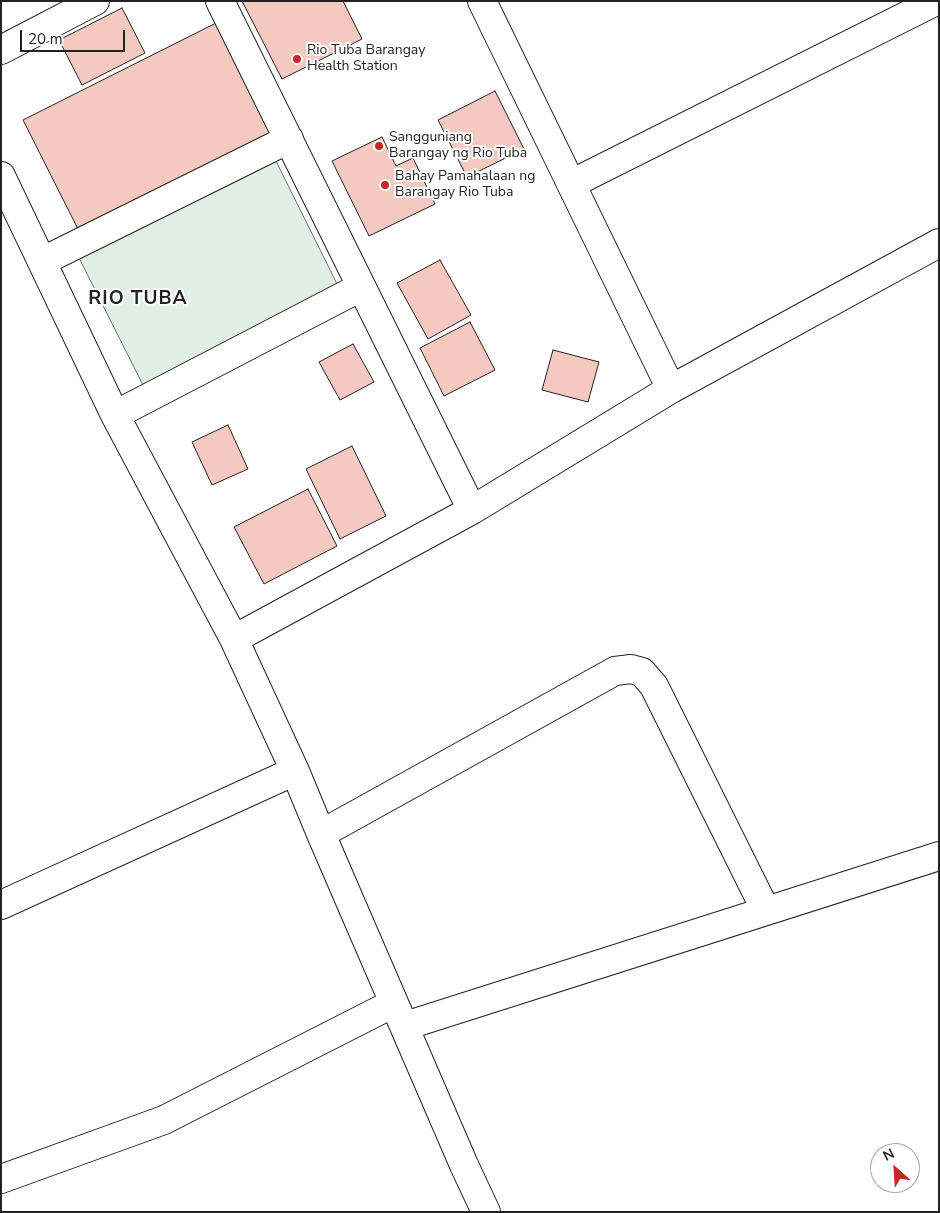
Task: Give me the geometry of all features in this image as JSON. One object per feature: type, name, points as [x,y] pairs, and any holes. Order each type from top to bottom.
[{"type":"street","points":[[1,50],[95,1]]},
{"type":"street","points":[[220,1],[472,510]]},
{"type":"street","points":[[482,1],[671,389]]},
{"type":"street","points":[[571,184],[936,1]]},
{"type":"street","points":[[43,260],[289,139]]},
{"type":"street","points":[[1,176],[43,260],[115,415],[234,639],[295,771],[464,1165],[486,1212]]},
{"type":"street","points":[[234,639],[472,510],[671,389],[939,243]]},
{"type":"street","points":[[115,415],[361,287]]},
{"type":"street","points":[[321,834],[615,671],[631,669],[642,672],[654,686],[766,911]]},
{"type":"street","points":[[1,905],[295,771]]},
{"type":"street","points":[[1,1179],[164,1120],[399,1014],[766,911],[939,856]]},
{"type":"green space","points":[[273,155],[339,288],[143,385],[76,252]]},
{"type":"building","name":"Rio Tuba Barangay Health Station","points":[[242,1],[343,1],[362,39],[282,79]]},
{"type":"building","points":[[122,8],[145,53],[82,85],[59,40]]},
{"type":"building","points":[[218,22],[275,136],[80,233],[23,120]]},
{"type":"building","points":[[495,91],[524,149],[467,177],[438,120]]},
{"type":"building","name":"Bahay Pamahalaan ng Barangay Rio Tuba","points":[[382,137],[396,166],[413,158],[435,204],[369,236],[332,161]]},
{"type":"building","points":[[440,260],[471,315],[428,339],[397,283]]},
{"type":"building","points":[[470,322],[495,370],[444,396],[420,348]]},
{"type":"building","points":[[353,344],[374,382],[340,400],[319,362]]},
{"type":"building","points":[[553,350],[599,362],[588,402],[542,390]]},
{"type":"building","points":[[228,425],[248,469],[212,485],[192,442]]},
{"type":"building","points":[[352,446],[386,516],[340,539],[306,469]]},
{"type":"building","points":[[308,489],[337,546],[264,584],[234,527]]},
{"type":"place","name":"Rio Tuba Barangay Health Station","points":[[297,59]]},
{"type":"place","name":"Sangguniang Barangay ng Rio Tuba","points":[[379,146]]},
{"type":"place","name":"Bahay Pamahalaan ng Barangay Rio Tuba","points":[[385,185]]},
{"type":"district","name":"RIO TUBA","points":[[138,299]]}]
